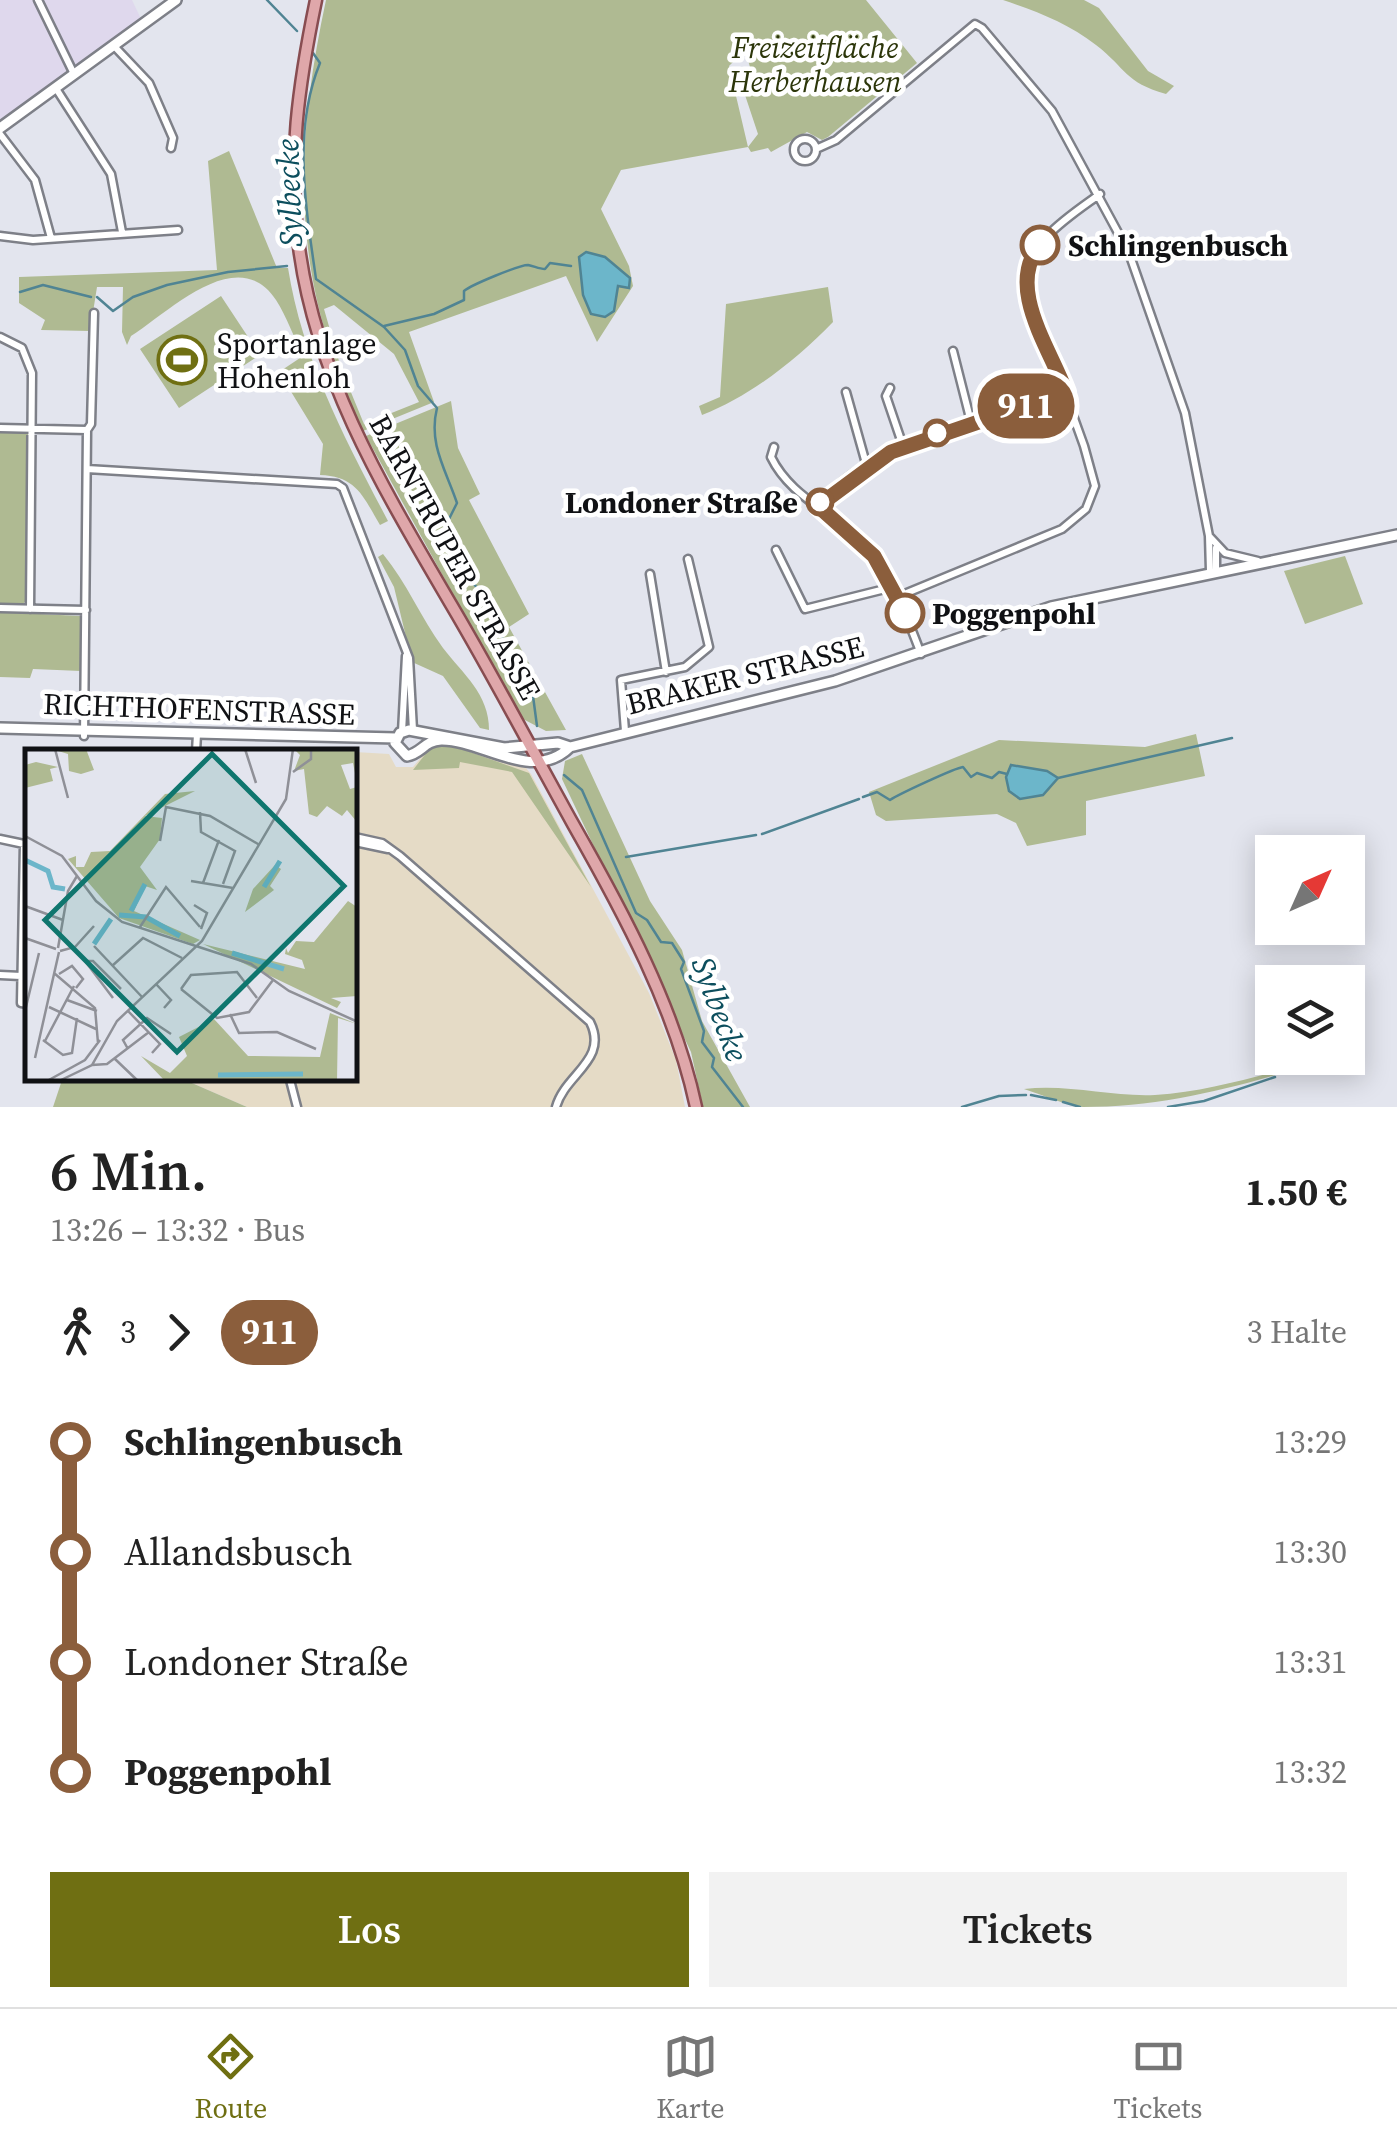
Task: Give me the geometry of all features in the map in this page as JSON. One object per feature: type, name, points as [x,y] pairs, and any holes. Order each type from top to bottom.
[{"type":"main road","name":"BARNTRUPER STRASSE","points":[[316,0],[298,88],[294,184],[299,248],[316,329],[341,399],[372,463],[627,927],[680,1045],[696,1107]]},
{"type":"street","points":[[38,0],[74,74]]},
{"type":"street","points":[[51,238],[35,180],[0,131],[176,0]]},
{"type":"street","points":[[816,148],[836,140],[975,24],[1033,84],[1100,194],[1150,303],[1178,388],[1213,571]]},
{"type":"street","points":[[114,46],[149,83],[173,138],[171,148]]},
{"type":"street","points":[[55,88],[111,174],[122,232]]},
{"type":"street","points":[[897,597],[1080,518],[1095,486],[1066,392],[1027,296],[1026,270],[1046,238],[1100,194]]},
{"type":"street","points":[[0,236],[51,238],[178,230]]},
{"type":"street","points":[[84,733],[87,430],[91,424],[94,312]]},
{"type":"street","points":[[0,338],[17,343],[29,357],[30,609]]},
{"type":"street","points":[[953,351],[971,422]]},
{"type":"street","points":[[890,388],[886,396],[904,446]]},
{"type":"street","points":[[846,392],[867,467]]},
{"type":"street","points":[[818,506],[867,467],[904,446],[1066,392]]},
{"type":"street","points":[[0,428],[87,430]]},
{"type":"street","points":[[774,447],[771,457],[784,480],[865,546],[893,587],[921,654]]},
{"type":"street","points":[[87,469],[337,484],[343,488],[406,654],[418,737],[407,756],[398,738],[406,654]]},
{"type":"street","name":"BRAKER STRASSE","points":[[538,762],[570,747],[625,731],[835,681],[1036,611],[1397,534]]},
{"type":"street","points":[[1209,536],[1216,548],[1240,559],[1262,561]]},
{"type":"street","points":[[1213,571],[1216,548]]},
{"type":"street","points":[[776,550],[805,609],[893,587]]},
{"type":"street","points":[[625,731],[620,680],[697,662],[709,646],[688,559]]},
{"type":"street","points":[[650,574],[666,672]]},
{"type":"street","points":[[0,608],[86,610]]},
{"type":"street","name":"RICHTHOFENSTRASSE","points":[[0,731],[398,738]]},
{"type":"street","points":[[196,749],[197,736]]},
{"type":"street","points":[[398,738],[458,736],[504,748],[530,746]]},
{"type":"street","points":[[418,737],[456,741],[484,752],[538,762]]},
{"type":"street","name":"BRAKER STRASSE","points":[[530,746],[558,743],[570,747]]},
{"type":"street","points":[[0,839],[24,844],[21,1003],[25,1004]]},
{"type":"street","points":[[358,841],[390,849],[590,1022],[596,1040],[592,1058],[563,1090],[556,1107]]},
{"type":"street","points":[[0,976],[21,976]]},
{"type":"street","points":[[290,1082],[296,1107]]},
{"type":"shaded area","points":[[0,0],[132,0],[141,19],[0,121]]},
{"type":"shaded area","points":[[455,747],[526,768],[531,774],[649,993],[676,1060],[685,1107],[247,1107],[190,1082],[358,1082],[358,752],[389,754],[396,767],[413,767],[429,748]]},
{"type":"green space","name":"Freizeitfläche Herberhausen","points":[[326,0],[866,0],[917,63],[822,140],[807,132],[771,152],[768,148],[751,152],[748,147],[621,170],[601,209],[629,266],[633,286],[597,342],[566,276],[409,332],[434,402],[363,431],[322,322],[311,270],[304,166],[315,58]],"holes":[[[745,50],[752,74],[737,71],[758,134],[748,147],[729,66]],[[334,305],[394,354],[419,402],[364,424],[341,368],[324,309]]]},
{"type":"green space","points":[[1003,0],[1084,0],[1099,8],[1148,71],[1174,86],[1166,94],[1142,85],[1074,30]]},
{"type":"green space","points":[[229,151],[277,268],[288,268],[315,367],[341,429],[388,521],[380,525],[350,484],[320,475],[323,444],[279,372],[303,356],[276,300],[260,284],[243,278],[224,279],[204,287],[131,336],[127,345],[122,332],[123,287],[97,287],[90,331],[41,330],[45,320],[19,303],[19,277],[217,270],[208,161]]},
{"type":"green space","points":[[828,287],[833,322],[772,376],[702,415],[699,406],[720,397],[726,304]]},
{"type":"green space","points":[[221,296],[260,355],[179,408],[140,349]]},
{"type":"green space","points":[[451,401],[458,448],[480,494],[469,500],[529,614],[509,627],[566,730],[546,731],[521,718],[366,436]]},
{"type":"green space","points":[[0,432],[28,432],[25,602],[21,606],[0,606]]},
{"type":"green space","points":[[383,554],[435,637],[480,695],[489,730],[480,728],[443,676],[412,662],[394,587],[378,557]]},
{"type":"green space","points":[[1345,556],[1363,604],[1305,624],[1284,571]]},
{"type":"green space","points":[[0,612],[80,616],[81,671],[33,669],[30,678],[0,677]]},
{"type":"green space","points":[[1196,734],[1205,776],[1086,801],[1086,835],[1027,846],[1016,823],[997,814],[886,821],[876,815],[869,792],[999,740],[1145,747]]},
{"type":"green space","points":[[442,742],[529,773],[591,887],[512,772],[460,762],[459,768],[413,770],[434,743]]},
{"type":"green space","points":[[582,754],[650,901],[682,950],[702,1021],[750,1107],[703,1107],[691,1052],[562,779],[565,761]]},
{"type":"green space","points":[[1273,1075],[1178,1098],[1115,1106],[1083,1107],[1024,1089],[1155,1095]]},
{"type":"green space","points":[[61,1082],[190,1082],[247,1107],[53,1107]]},
{"type":"water","points":[[586,252],[605,257],[630,278],[629,288],[618,286],[614,311],[605,317],[591,314],[583,295],[579,257]]},
{"type":"water","points":[[1011,765],[1047,771],[1058,778],[1043,795],[1020,799],[1009,791],[1006,777]]},
{"type":"waterway","name":"Sylbecke","points":[[267,0],[297,31]]},
{"type":"waterway","name":"Sylbecke","points":[[313,53],[320,63],[306,115],[304,170],[316,279],[384,327],[405,350],[418,386],[437,408],[436,445],[457,503],[444,529],[460,545],[461,570],[482,593],[486,610],[503,629],[501,651],[533,696],[537,726]]},
{"type":"waterway","points":[[384,326],[434,314],[464,300],[468,288],[515,268],[528,265],[545,269],[550,263],[571,266]]},
{"type":"waterway","points":[[97,297],[113,311],[133,297],[167,285],[228,272],[287,266]]},
{"type":"waterway","points":[[20,292],[43,285],[91,297]]},
{"type":"waterway","points":[[1058,778],[1232,738]]},
{"type":"waterway","points":[[863,797],[877,792],[890,800],[963,767],[971,777],[977,773],[992,778],[999,772],[1007,774]]},
{"type":"waterway","name":"Sylbecke","points":[[564,775],[582,790],[636,913],[647,920],[661,942],[672,943],[684,962],[681,969],[704,1031],[702,1042],[714,1058],[712,1067],[743,1107]]},
{"type":"waterway","points":[[762,834],[859,799]]},
{"type":"waterway","points":[[626,857],[756,835]]},
{"type":"waterway","points":[[1168,1107],[1204,1101],[1275,1077]]},
{"type":"waterway","points":[[962,1107],[999,1096],[1026,1095]]},
{"type":"waterway","points":[[1031,1095],[1056,1100]]},
{"type":"waterway","points":[[1063,1102],[1080,1107]]},
{"type":"bus line","name":"911","points":[[905,613],[874,556],[818,506],[891,452],[937,433],[1066,392],[1027,296],[1026,270],[1040,245]]},
{"type":"place","name":"Schlingenbusch","points":[[1040,245]]},
{"type":"place","name":"Sportanlage Hohenloh","points":[[182,360]]},
{"type":"place","name":"Londoner Straße","points":[[820,502]]},
{"type":"place","name":"Poggenpohl","points":[[905,613]]}]
